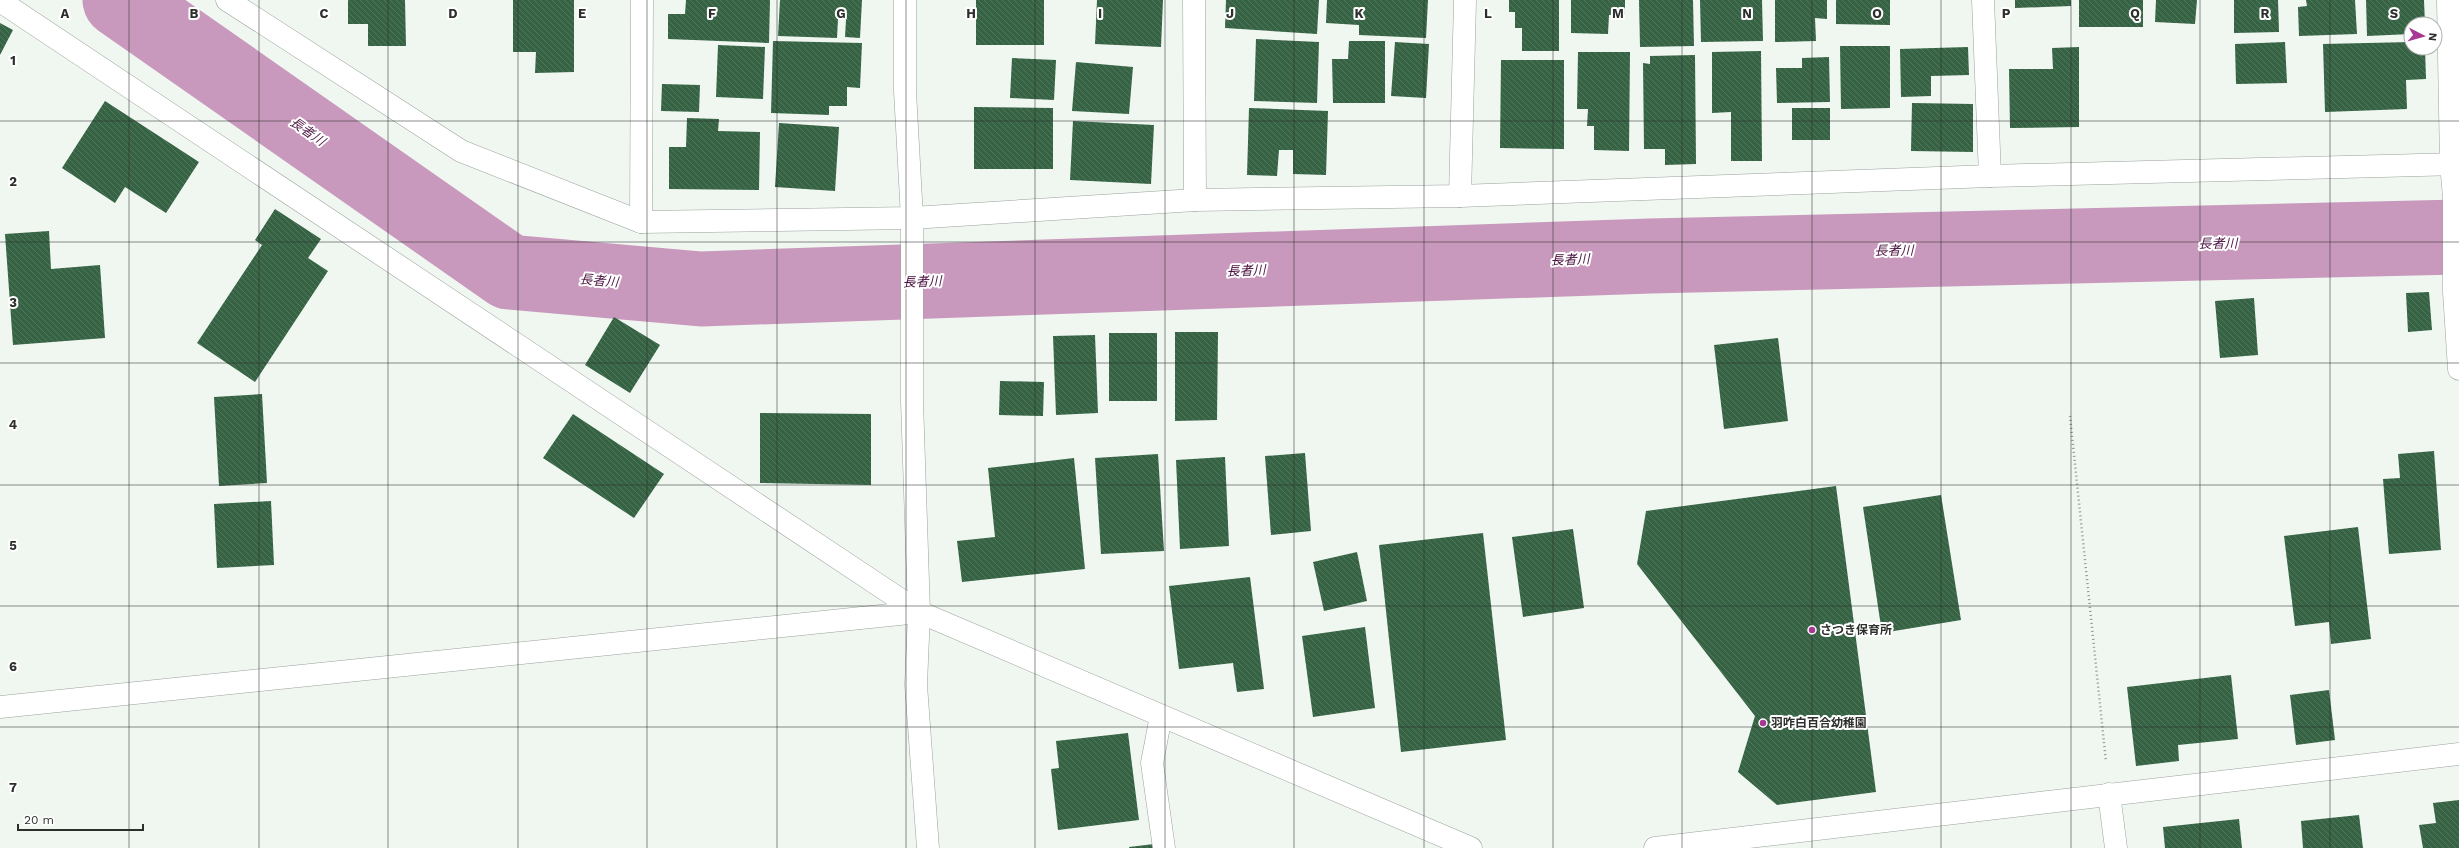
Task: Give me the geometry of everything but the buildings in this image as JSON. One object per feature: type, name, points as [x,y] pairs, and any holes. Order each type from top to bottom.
[{"type":"street","points":[[227,0],[461,151],[641,222],[912,218],[1195,200],[1460,196],[1990,176],[2455,164]]},
{"type":"street","points":[[641,222],[642,0]]},
{"type":"street","points":[[905,0],[905,91],[912,218],[912,401],[919,612],[916,685],[928,848]]},
{"type":"street","points":[[1194,0],[1195,200]]},
{"type":"street","points":[[1460,196],[1465,0]]},
{"type":"street","points":[[1983,0],[1990,176]]},
{"type":"street","points":[[2448,0],[2455,164],[2454,292],[2459,369]]},
{"type":"street","points":[[0,1],[919,612],[1161,716],[1430,840],[1471,848]]},
{"type":"street","points":[[0,706],[919,612]]},
{"type":"street","points":[[1161,716],[1152,763],[1164,848]]},
{"type":"street","points":[[1655,848],[2459,754]]},
{"type":"street","points":[[2109,794],[2116,848]]},
{"type":"path","points":[[2070,416],[2109,794]]},
{"type":"waterway","name":"長者川","points":[[120,0],[509,272],[701,289],[1650,256],[2459,237]]},
{"type":"place","name":"さつき保育所","points":[[1812,630]]},
{"type":"place","name":"羽咋白百合幼稚園","points":[[1763,723]]}]
